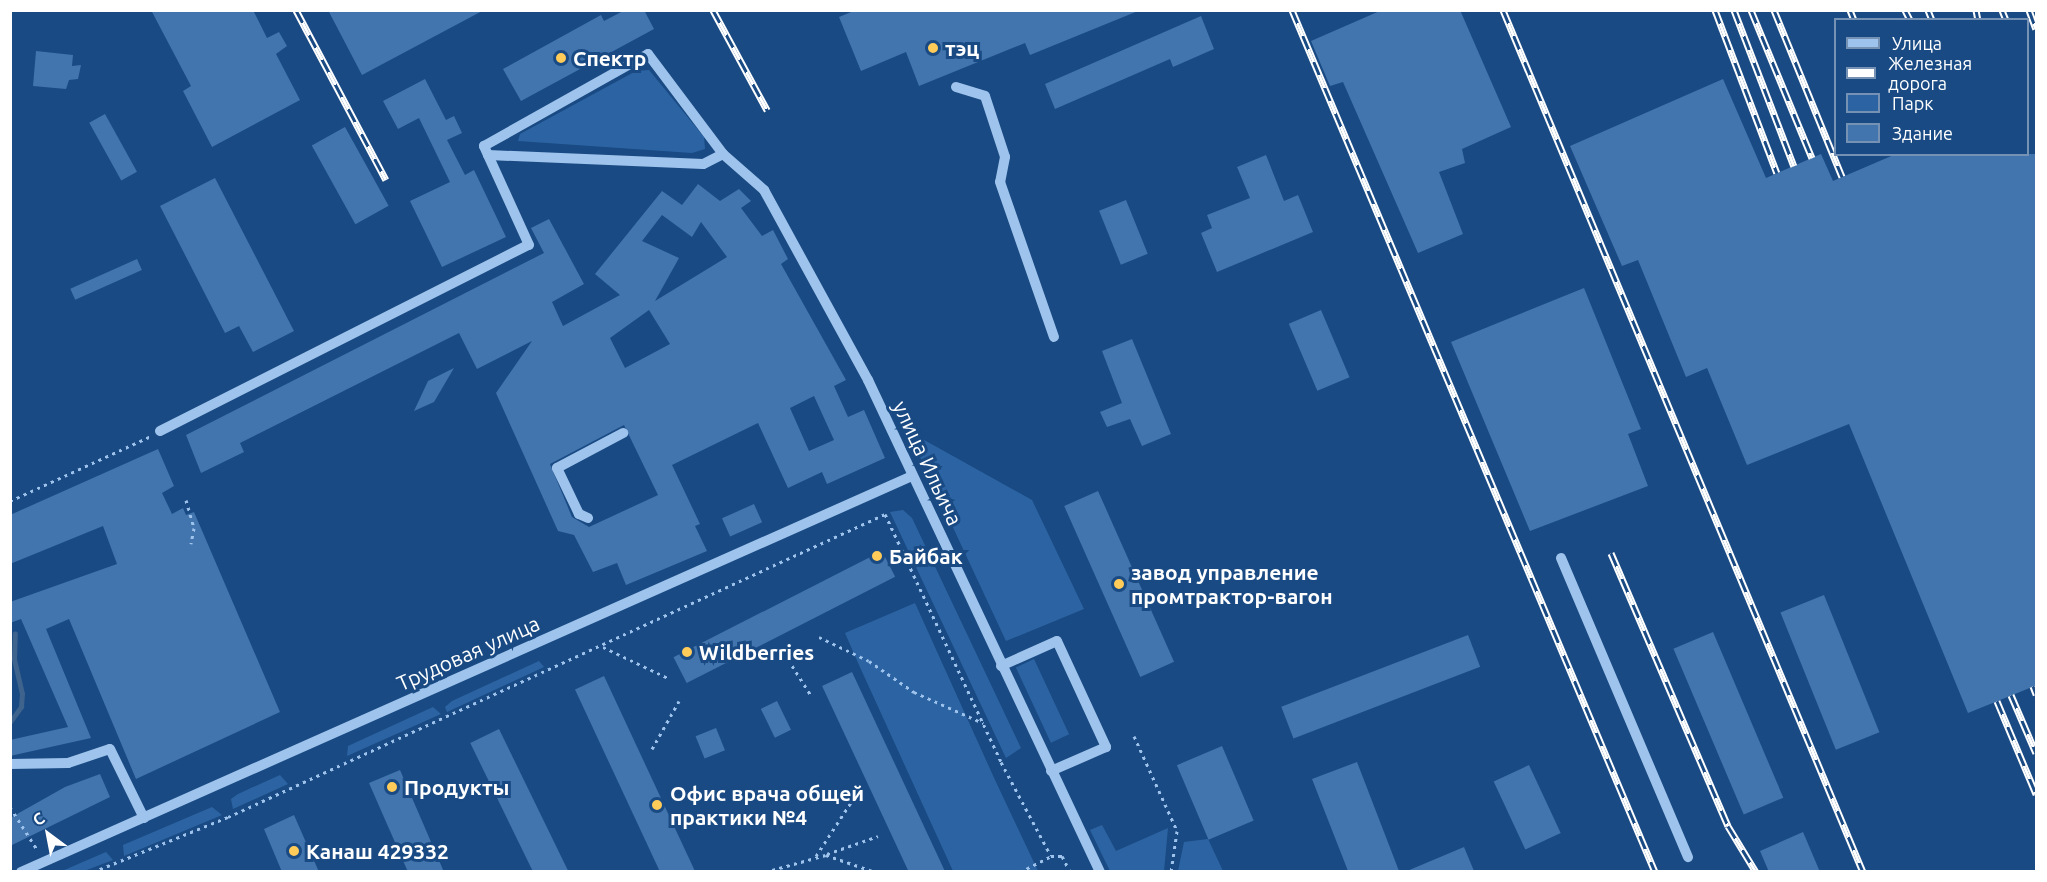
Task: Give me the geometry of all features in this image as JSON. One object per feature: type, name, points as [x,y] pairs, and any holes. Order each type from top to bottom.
[{"type":"street","name":"улица Ильича","points":[[488,155],[484,146],[648,54],[723,154],[764,190],[868,380],[1100,872]]},
{"type":"street","points":[[956,87],[985,96],[1005,157],[1000,182],[1054,337]]},
{"type":"street","points":[[160,431],[529,245],[488,155],[703,164],[723,154]]},
{"type":"street","points":[[588,518],[579,514],[557,468],[623,433]]},
{"type":"street","name":"Трудовая улица","points":[[21,872],[41,867],[144,818],[912,476]]},
{"type":"street","points":[[1561,558],[1688,857]]},
{"type":"street","points":[[1001,666],[1057,641],[1106,747],[1051,771]]},
{"type":"street","points":[[10,764],[68,763],[110,749],[144,818]]},
{"type":"path","points":[[10,501],[160,431]]},
{"type":"path","points":[[186,500],[194,528],[191,544]]},
{"type":"path","points":[[93,872],[228,817],[603,647],[885,514],[983,723],[1052,856]]},
{"type":"path","points":[[819,637],[869,661],[914,692],[983,723]]},
{"type":"path","points":[[603,647],[668,678]]},
{"type":"path","points":[[784,653],[813,697]]},
{"type":"path","points":[[652,749],[679,701]]},
{"type":"path","points":[[1134,736],[1177,831],[1171,872]]},
{"type":"path","points":[[815,858],[857,793]]},
{"type":"path","points":[[10,807],[38,848],[41,867]]},
{"type":"path","points":[[765,872],[826,855],[878,836]]},
{"type":"path","points":[[826,855],[875,872]]},
{"type":"path","points":[[1020,872],[1052,856],[1062,856],[1070,872]]},
{"type":"green space","points":[[649,70],[704,137],[705,149],[692,153],[518,141],[520,134],[636,71]]},
{"type":"green space","points":[[908,431],[1032,500],[1084,609],[1006,641]]},
{"type":"green space","points":[[903,510],[912,518],[1021,748],[1006,758],[890,512]]},
{"type":"green space","points":[[915,603],[1038,871],[953,871],[845,633]]},
{"type":"green space","points":[[1034,659],[1069,734],[1051,743],[1016,667]]},
{"type":"green space","points":[[539,661],[544,667],[447,712],[445,707],[452,701]]},
{"type":"green space","points":[[433,707],[441,714],[347,756],[348,746]]},
{"type":"green space","points":[[280,775],[288,784],[233,809],[231,799]]},
{"type":"green space","points":[[212,807],[222,815],[124,856],[123,845]]},
{"type":"green space","points":[[1102,825],[1116,851],[1168,828],[1164,871],[1110,871],[1090,830]]},
{"type":"green space","points":[[1208,839],[1223,871],[1178,871],[1184,842]]},
{"type":"green space","points":[[106,852],[113,860],[84,871],[62,871]]},
{"type":"building","points":[[151,10],[253,10],[267,38],[279,32],[287,46],[276,54],[300,100],[212,147],[183,91],[191,86]]},
{"type":"building","points":[[328,10],[484,10],[362,75]]},
{"type":"building","name":"Спектр","points":[[625,10],[644,10],[654,29],[521,101],[503,69],[601,15],[604,21]]},
{"type":"building","name":"тэц","points":[[856,10],[1138,11],[1030,55],[1025,43],[919,86],[906,52],[861,71],[839,17]]},
{"type":"building","points":[[1382,10],[1460,10],[1511,127],[1462,149],[1465,163],[1439,172],[1463,234],[1418,253],[1343,82],[1330,86],[1311,41]]},
{"type":"building","points":[[1201,16],[1214,49],[1173,67],[1170,59],[1055,109],[1045,84]]},
{"type":"building","points":[[36,51],[73,55],[72,66],[81,65],[78,79],[69,80],[66,89],[33,86]]},
{"type":"building","points":[[425,79],[446,120],[454,116],[462,133],[447,140],[465,175],[474,170],[506,237],[442,267],[410,201],[450,182],[419,118],[398,129],[383,101]]},
{"type":"building","points":[[1723,79],[1766,178],[1821,154],[1833,181],[1891,156],[2029,156],[2029,154],[2037,154],[2037,685],[1968,713],[1849,424],[1747,465],[1707,368],[1686,377],[1638,260],[1622,266],[1570,146]]},
{"type":"building","points":[[105,114],[137,172],[121,180],[89,123]]},
{"type":"building","points":[[345,127],[389,206],[355,224],[312,145]]},
{"type":"building","points":[[1266,155],[1284,201],[1298,195],[1313,232],[1217,272],[1201,233],[1212,228],[1207,215],[1250,198],[1237,167]]},
{"type":"building","points":[[215,178],[294,331],[253,352],[239,326],[225,333],[160,206]]},
{"type":"building","points":[[698,184],[720,201],[739,189],[751,201],[741,208],[762,236],[773,230],[788,259],[781,264],[846,380],[834,386],[848,417],[864,410],[885,458],[827,484],[822,472],[788,488],[758,423],[672,465],[700,524],[695,526],[707,551],[626,585],[617,563],[593,572],[574,535],[558,531],[496,393],[532,341],[477,369],[459,333],[240,443],[244,452],[201,473],[186,435],[544,253],[531,228],[549,219],[584,284],[552,302],[563,326],[620,295],[595,274],[662,191],[682,205]],"holes":[[[662,215],[692,237],[701,222],[727,257],[655,301],[679,258],[642,241]],[[649,310],[670,344],[625,368],[610,338]],[[814,396],[834,440],[809,451],[790,408]],[[624,425],[658,495],[589,527],[572,517],[550,464]]]},
{"type":"building","points":[[1126,200],[1148,254],[1121,265],[1099,211]]},
{"type":"building","points":[[137,259],[142,270],[75,300],[70,289]]},
{"type":"building","points":[[1584,288],[1641,429],[1628,434],[1648,486],[1530,531],[1451,342]]},
{"type":"building","points":[[1321,310],[1350,377],[1317,391],[1289,324]]},
{"type":"building","points":[[1132,339],[1171,434],[1142,446],[1130,419],[1107,427],[1100,412],[1122,403],[1102,351]]},
{"type":"building","points":[[454,368],[434,402],[414,411],[428,381]]},
{"type":"building","points":[[158,449],[174,486],[162,493],[172,514],[183,508],[186,515],[194,512],[280,712],[136,779],[69,619],[46,629],[91,738],[10,756],[10,740],[68,727],[21,619],[10,623],[10,602],[117,564],[103,526],[10,564],[10,515]]},
{"type":"building","name":"завод управление промтрактор-вагон","points":[[1098,491],[1174,662],[1140,677],[1064,506]]},
{"type":"building","points":[[754,504],[762,522],[730,537],[722,518]]},
{"type":"building","points":[[882,551],[895,577],[687,683],[674,657]]},
{"type":"building","points":[[1824,595],[1879,732],[1836,750],[1780,613]]},
{"type":"building","points":[[1713,632],[1783,798],[1744,814],[1673,649]]},
{"type":"building","points":[[1468,635],[1480,667],[1293,738],[1281,707]]},
{"type":"building","points":[[852,672],[945,872],[909,872],[822,686]]},
{"type":"building","points":[[604,676],[695,872],[660,872],[575,690]]},
{"type":"building","points":[[777,701],[791,730],[775,738],[761,709]]},
{"type":"building","points":[[716,728],[725,750],[705,758],[696,736]]},
{"type":"building","points":[[499,729],[569,872],[533,872],[470,743]]},
{"type":"building","points":[[1222,746],[1254,821],[1209,840],[1177,765]]},
{"type":"building","points":[[1357,762],[1399,871],[1348,871],[1312,779]]},
{"type":"building","points":[[1529,765],[1561,833],[1525,849],[1494,781]]},
{"type":"building","points":[[400,770],[444,872],[408,872],[369,783]]},
{"type":"building","points":[[100,774],[110,797],[10,846],[10,818],[65,787]]},
{"type":"building","points":[[294,815],[319,872],[282,872],[264,829]]},
{"type":"building","points":[[1803,832],[1820,872],[1769,872],[1760,851]]},
{"type":"building","points":[[1464,847],[1474,871],[1407,871]]},
{"type":"waterway","points":[[10,722],[21,707],[22,694],[14,658],[15,634]]},
{"type":"railway","points":[[296,10],[386,180]]},
{"type":"railway","points":[[713,10],[767,110]]},
{"type":"railway","points":[[1292,10],[1655,872]]},
{"type":"railway","points":[[1503,10],[1863,872]]},
{"type":"railway","points":[[1715,10],[1777,173]]},
{"type":"railway","points":[[1734,10],[1794,166]]},
{"type":"railway","points":[[1751,10],[1812,158]]},
{"type":"railway","points":[[1774,10],[1842,177]]},
{"type":"railway","points":[[1850,10],[1853,18]]},
{"type":"railway","points":[[1905,10],[1909,18]]},
{"type":"railway","points":[[1928,10],[1931,18]]},
{"type":"railway","points":[[1976,10],[1978,18]]},
{"type":"railway","points":[[2002,10],[2005,18]]},
{"type":"railway","points":[[2029,10],[2036,29]]},
{"type":"railway","points":[[1611,553],[1728,826],[1756,872]]},
{"type":"railway","points":[[2033,686],[2036,694]]},
{"type":"railway","points":[[2011,695],[2036,753]]},
{"type":"railway","points":[[1997,701],[2036,794]]},
{"type":"place","name":"тэц","points":[[933,48]]},
{"type":"place","name":"Спектр","points":[[561,58]]},
{"type":"place","name":"Байбак","points":[[877,556]]},
{"type":"place","name":"завод управление промтрактор-вагон","points":[[1119,584]]},
{"type":"place","name":"Wildberries","points":[[687,652]]},
{"type":"place","name":"Продукты","points":[[392,787]]},
{"type":"place","name":"Офис врача общей практики №4","points":[[657,805]]},
{"type":"place","name":"Канаш 429332","points":[[294,851]]}]
